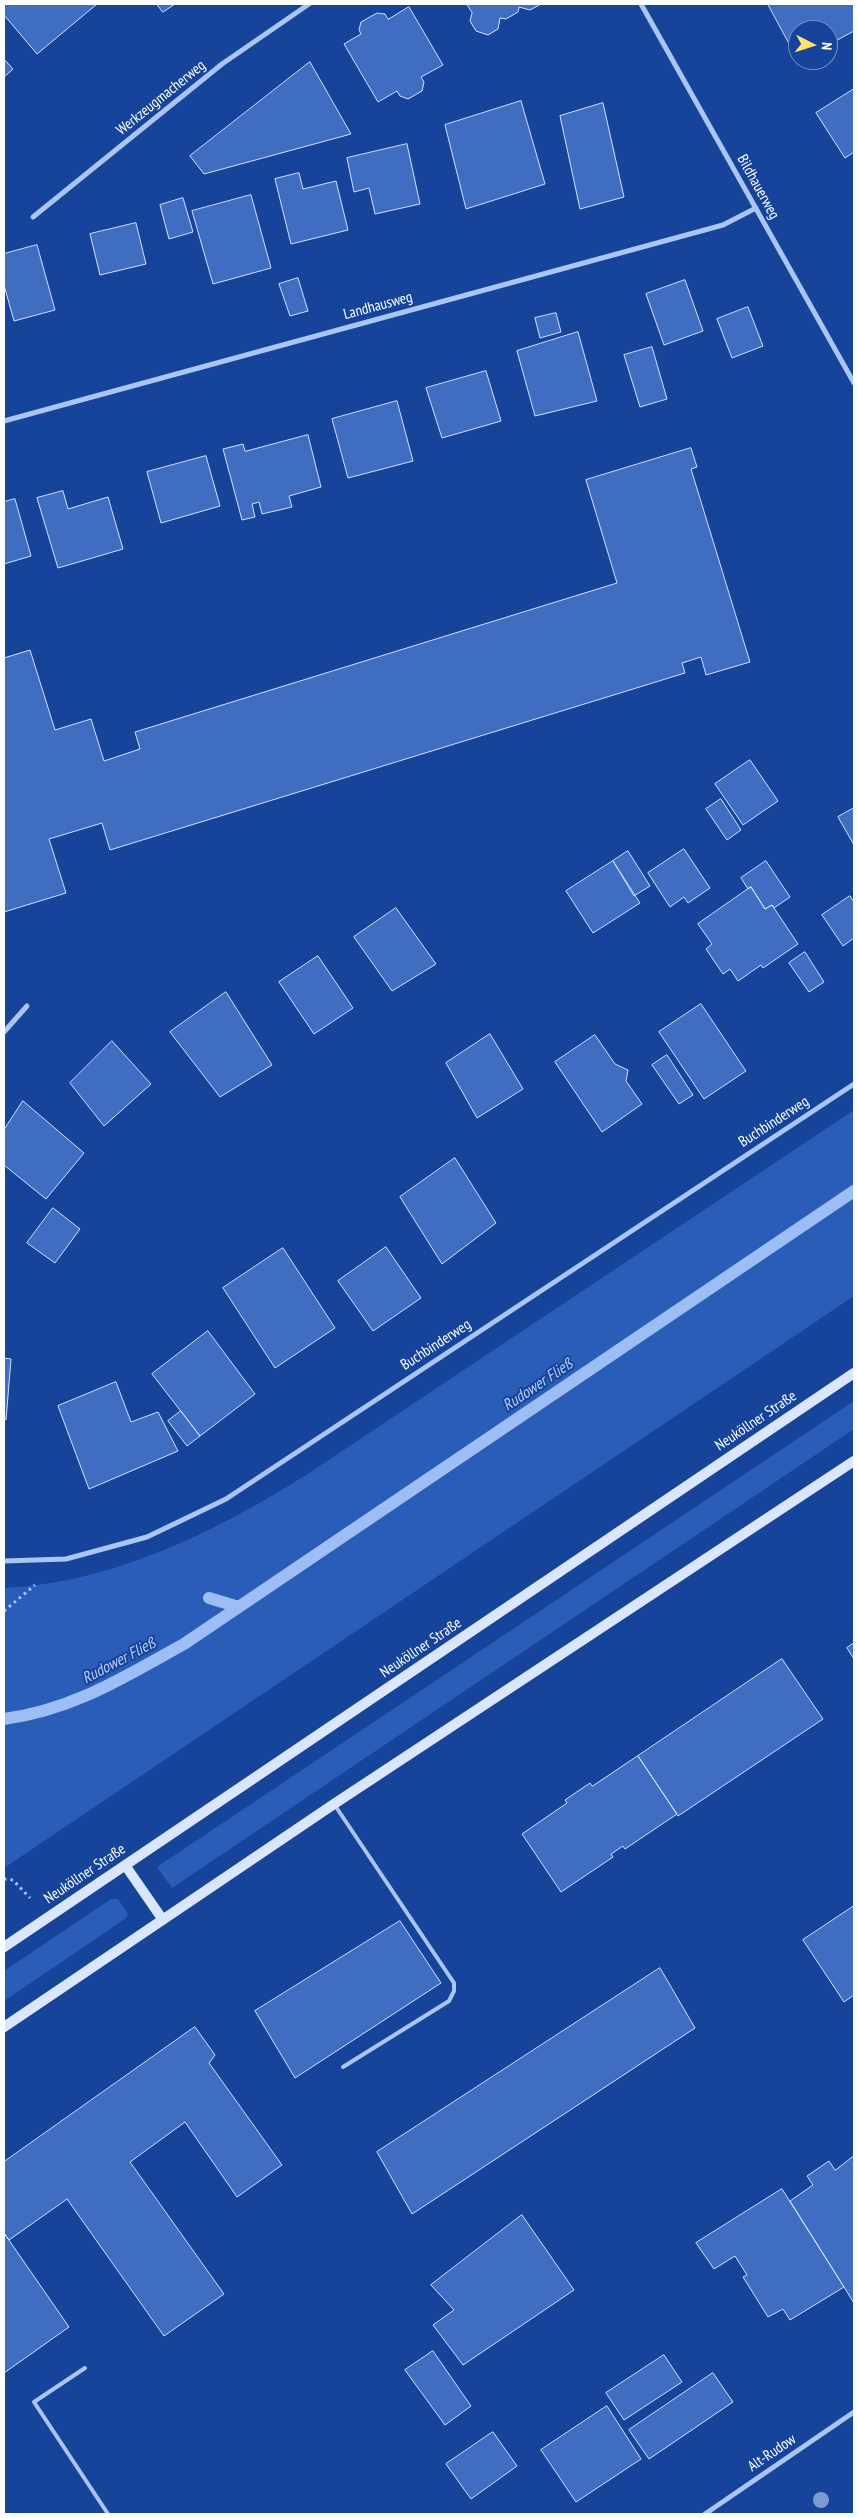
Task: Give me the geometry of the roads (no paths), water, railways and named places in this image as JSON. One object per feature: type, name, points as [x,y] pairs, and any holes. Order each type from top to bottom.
[{"type":"main road","name":"Neuköllner Straße","points":[[4,1947],[854,1373]]},
{"type":"main road","points":[[4,2027],[334,1804],[854,1460]]},
{"type":"main road","points":[[125,1865],[163,1920]]},
{"type":"street","name":"Werkzeugmacherweg","points":[[33,217],[222,64],[309,4]]},
{"type":"street","name":"Bildhauerweg","points":[[641,4],[854,383]]},
{"type":"street","name":"Landhausweg","points":[[4,421],[723,225],[756,208]]},
{"type":"street","points":[[4,1032],[28,1006]]},
{"type":"street","name":"Buchbinderweg","points":[[4,1562],[66,1559],[147,1537],[226,1499],[854,1084]]},
{"type":"street","name":"Alt-Rudow","points":[[704,2514],[854,2412]]},
{"type":"lane","points":[[334,1804],[454,1983],[454,1991],[449,2001],[343,2067]]},
{"type":"lane","points":[[86,2368],[34,2402],[108,2514]]},
{"type":"waterway","name":"Rudower Fließ","points":[[4,1719],[29,1715],[75,1700],[119,1680],[184,1644],[854,1191]]},
{"type":"waterway","name":"Rudower Fließ","points":[[209,1598],[239,1607]]}]
